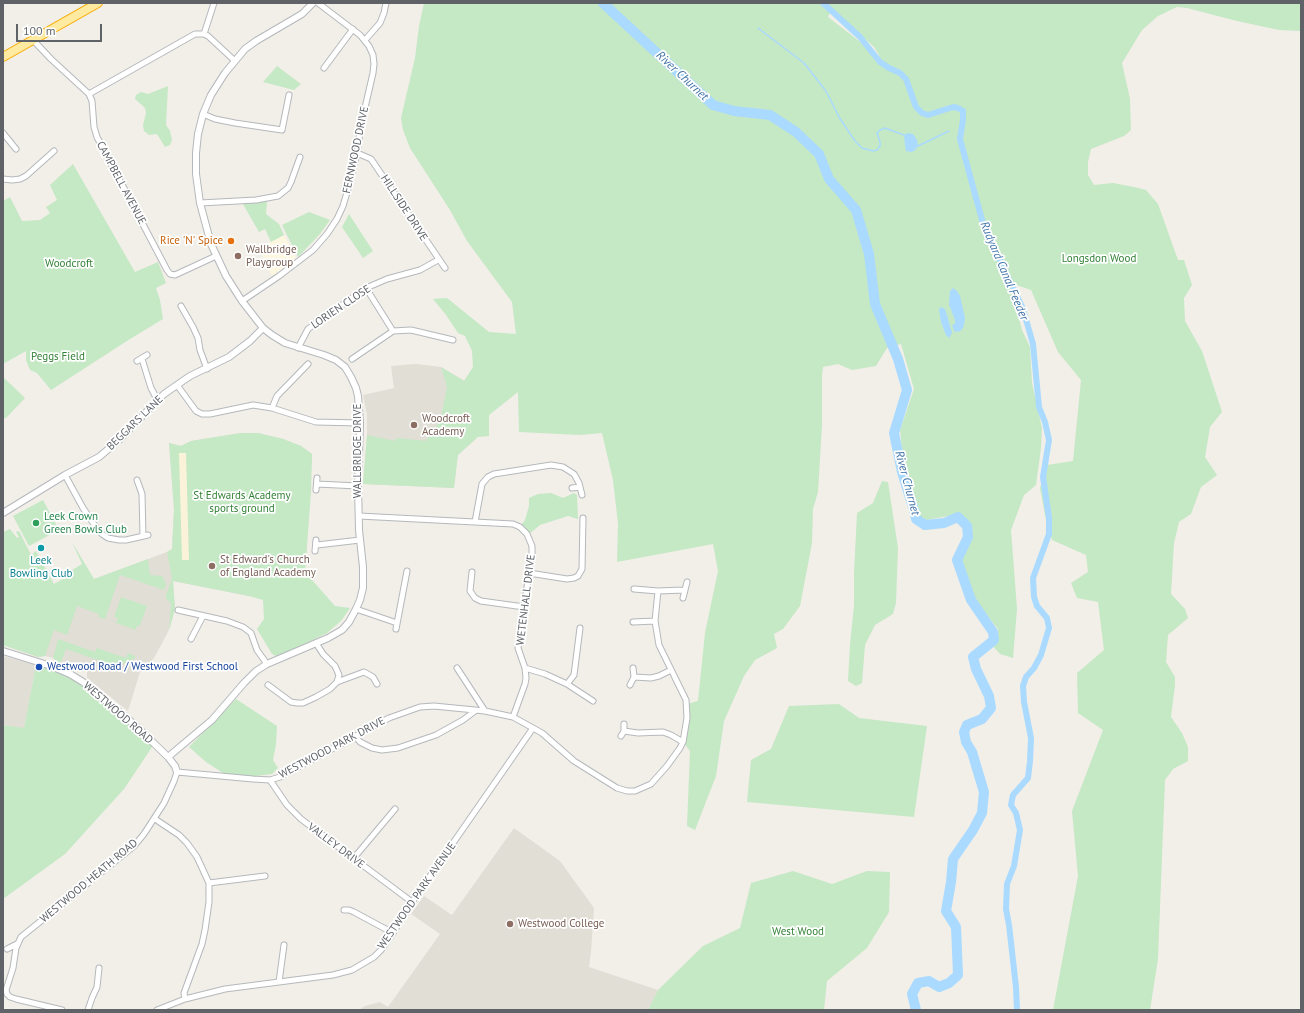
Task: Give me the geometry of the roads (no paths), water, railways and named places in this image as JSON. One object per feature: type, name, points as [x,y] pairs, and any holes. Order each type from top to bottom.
[{"type":"highway","points":[[3,57],[98,3]]},
{"type":"street","points":[[204,34],[214,3]]},
{"type":"street","name":"WALLBRIDGE DRIVE","points":[[168,757],[212,720],[256,671],[267,664],[342,630],[349,622],[360,600],[364,578],[359,516],[358,486],[360,423],[357,392],[345,367],[336,360],[324,355],[285,343],[263,328],[242,301],[226,276],[216,256],[200,203],[196,174],[198,134],[203,114],[217,84],[245,49],[302,14],[313,3]]},
{"type":"street","name":"FERNWOOD DRIVE","points":[[242,301],[299,262],[313,250],[326,234],[343,206],[357,153],[361,125],[374,64],[373,55],[365,40],[353,29],[318,3]]},
{"type":"street","points":[[365,40],[380,23],[386,3]]},
{"type":"street","points":[[324,68],[353,29]]},
{"type":"street","points":[[33,40],[89,94],[195,34],[204,34],[234,61]]},
{"type":"street","name":"CAMPBELL AVENUE","points":[[89,94],[92,101],[94,127],[97,137],[170,274],[175,275],[216,256]]},
{"type":"street","points":[[203,114],[215,119],[282,130],[289,95]]},
{"type":"street","points":[[3,133],[16,149]]},
{"type":"street","points":[[3,179],[20,179],[26,176],[54,151]]},
{"type":"street","name":"HILLSIDE DRIVE","points":[[357,153],[371,159],[438,260],[445,268]]},
{"type":"street","points":[[200,203],[256,200],[278,196],[288,188],[292,182],[300,157]]},
{"type":"street","name":"LORIEN CLOSE","points":[[298,348],[308,329],[366,288],[387,279],[420,270],[438,260]]},
{"type":"street","points":[[366,288],[393,331]]},
{"type":"street","points":[[181,306],[193,326],[198,338],[200,350],[207,369]]},
{"type":"street","name":"BEGGARS LANE","points":[[3,513],[65,475],[99,457],[119,440],[164,394],[190,376],[229,357],[250,341],[263,328]]},
{"type":"street","points":[[352,359],[393,331],[411,330],[453,340]]},
{"type":"street","points":[[147,355],[139,360],[158,400]]},
{"type":"street","points":[[272,408],[277,396],[308,364]]},
{"type":"street","points":[[177,386],[196,412],[202,414],[210,414],[253,405],[272,408],[316,422],[360,423]]},
{"type":"street","points":[[475,522],[482,484],[488,477],[494,474],[557,466],[567,469],[574,474],[582,495]]},
{"type":"street","points":[[65,475],[83,508],[96,527],[108,538],[119,540],[126,540],[146,535],[142,494],[137,480]]},
{"type":"street","points":[[316,484],[358,486]]},
{"type":"street","points":[[572,488],[580,487]]},
{"type":"street","name":"WETENHALL DRIVE","points":[[359,516],[513,524],[527,534],[532,546],[518,648],[525,668],[525,684],[513,717]]},
{"type":"street","points":[[529,573],[567,578],[574,578],[578,576],[582,569],[583,518]]},
{"type":"street","points":[[316,545],[360,540]]},
{"type":"street","points":[[396,629],[407,571]]},
{"type":"street","points":[[472,572],[470,591],[475,598],[481,601],[524,607]]},
{"type":"street","points":[[683,598],[687,582]]},
{"type":"street","points":[[634,589],[658,591],[684,590]]},
{"type":"street","name":"WESTWOOD PARK DRIVE","points":[[177,772],[270,780],[389,718],[420,707],[434,706],[485,711],[513,717],[542,733],[574,761],[617,788],[627,791],[640,789],[651,784],[676,755],[683,742],[687,718],[686,700],[659,645],[655,621],[658,591]]},
{"type":"street","points":[[356,609],[397,623]]},
{"type":"street","points":[[178,610],[232,623],[248,630],[253,638],[257,650],[267,664]]},
{"type":"street","points":[[191,639],[203,616]]},
{"type":"street","points":[[633,622],[655,621]]},
{"type":"street","points":[[567,684],[574,675],[580,628]]},
{"type":"street","points":[[316,643],[323,654],[335,666],[339,674],[337,682]]},
{"type":"street","name":"WESTWOOD ROAD","points":[[3,651],[52,666],[83,682],[134,724],[168,757],[175,766],[177,772]]},
{"type":"street","points":[[457,668],[485,711]]},
{"type":"street","points":[[525,668],[545,674],[567,684],[593,701]]},
{"type":"street","points":[[630,685],[634,677],[633,668]]},
{"type":"street","points":[[634,677],[651,678],[671,670]]},
{"type":"street","points":[[268,685],[291,702],[303,703],[330,689],[337,682],[364,672],[373,677],[377,684]]},
{"type":"street","points":[[355,736],[360,742],[372,748],[382,750],[398,748],[420,742],[436,735],[463,720],[475,711]]},
{"type":"street","points":[[621,736],[624,731],[624,724]]},
{"type":"street","name":"WESTWOOD PARK AVENUE","points":[[157,1010],[185,999],[225,989],[333,975],[352,970],[374,957],[393,933],[412,902],[533,728]]},
{"type":"street","points":[[624,731],[638,733],[663,732],[683,742]]},
{"type":"street","name":"WESTWOOD HEATH ROAD","points":[[17,944],[23,935],[134,846],[155,819],[170,791],[177,772]]},
{"type":"street","name":"VALLEY DRIVE","points":[[270,780],[287,805],[301,819],[412,902]]},
{"type":"street","points":[[354,859],[396,809]]},
{"type":"street","points":[[155,819],[179,835],[187,843],[197,857],[209,883],[209,902],[205,930],[202,944],[184,993],[185,999]]},
{"type":"street","points":[[209,883],[265,876]]},
{"type":"street","points":[[344,910],[354,912],[393,933]]},
{"type":"street","points":[[7,949],[17,944]]},
{"type":"street","points":[[17,944],[13,968],[5,995],[60,1010]]},
{"type":"street","points":[[278,982],[284,945]]},
{"type":"street","points":[[88,1010],[98,987],[99,968]]},
{"type":"water","points":[[908,133],[913,134],[917,140],[918,146],[911,152],[906,151],[905,145],[904,135]]},
{"type":"water","points":[[953,288],[960,296],[965,318],[963,328],[960,331],[955,332],[952,326],[955,323],[955,320],[949,304],[950,291]]},
{"type":"water","points":[[941,307],[945,309],[952,333],[949,338],[946,335],[941,322],[939,309]]},
{"type":"waterway","name":"River Churnet","points":[[603,3],[713,105],[734,111],[770,115],[796,132],[819,154],[829,179],[856,210],[869,254],[875,304],[898,359],[907,390],[894,433],[902,472],[916,519],[925,525],[944,523],[958,517],[967,526],[968,537],[957,560],[971,600],[993,632],[994,640],[973,657],[976,669],[989,696],[991,708],[982,719],[967,725],[964,732],[966,742],[972,752],[984,792],[982,813],[973,830],[953,859],[946,911],[956,927],[958,975],[949,983],[939,987],[929,981],[918,983],[912,994],[916,1010]]},
{"type":"waterway","name":"Rudyard Canal Feeder","points":[[823,3],[860,37],[880,62],[900,73],[906,79],[916,107],[922,113],[928,115],[953,107],[963,111],[960,139],[985,231],[1023,309],[1033,344],[1039,407],[1045,422],[1049,440],[1043,477],[1049,518],[1049,534],[1033,578],[1034,597],[1037,606],[1047,618],[1049,628],[1041,655],[1034,668],[1026,677],[1023,686],[1024,702],[1031,738],[1030,761],[1028,778],[1013,795],[1011,805],[1016,813],[1020,830],[1014,866],[1007,884],[1006,909],[1016,987],[1017,1010]]},
{"type":"waterway","points":[[758,28],[804,63],[826,91],[839,117],[855,141],[862,148],[873,151],[877,150],[880,146],[877,133],[885,128],[904,135]]},
{"type":"waterway","points":[[918,146],[949,131]]},
{"type":"place","name":"Rice 'N' Spice","points":[[231,241]]},
{"type":"place","name":"Wallbridge Playgroup","points":[[238,256]]},
{"type":"place","name":"Woodcroft Academy","points":[[414,425]]},
{"type":"place","name":"Leek Crown Green Bowls Club","points":[[36,523]]},
{"type":"place","name":"Leek Bowling Club","points":[[41,548]]},
{"type":"place","name":"St Edward's Church of England Academy","points":[[212,566]]},
{"type":"place","name":"Westwood Road / Westwood First School","points":[[39,667]]},
{"type":"place","name":"Westwood College","points":[[510,924]]},
{"type":"park label","name":"Longsdon Wood","points":[[1099,259]]},
{"type":"park label","name":"Woodcroft","points":[[69,264]]},
{"type":"park label","name":"Peggs Field","points":[[58,357]]},
{"type":"park label","name":"St Edwards Academy sports ground","points":[[242,502]]},
{"type":"park label","name":"West Wood","points":[[798,932]]}]
